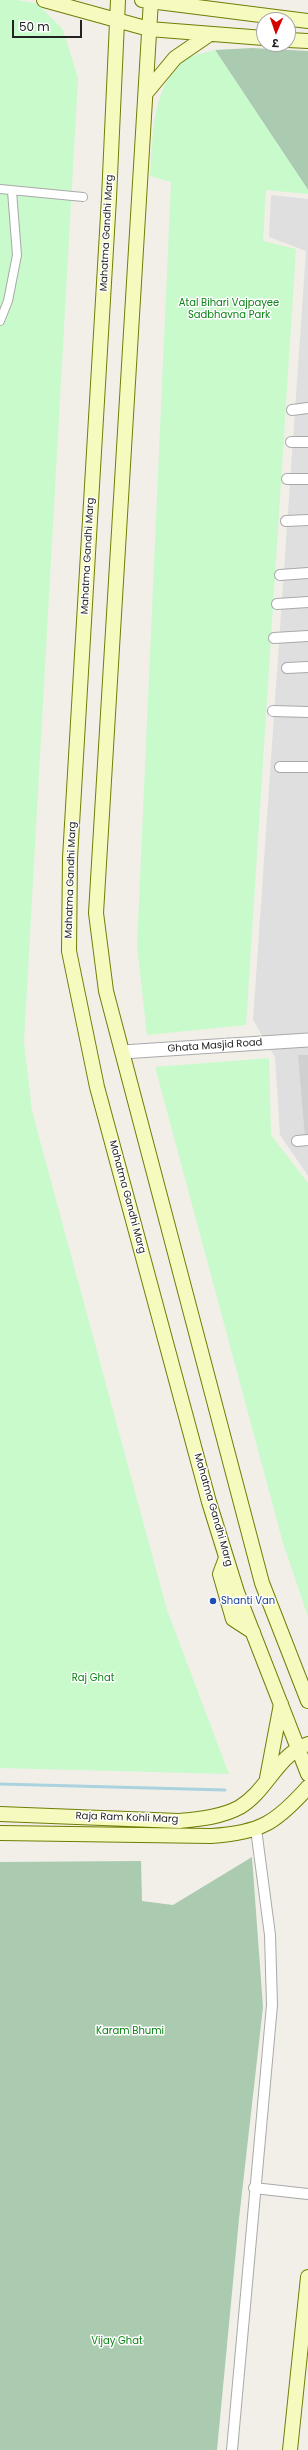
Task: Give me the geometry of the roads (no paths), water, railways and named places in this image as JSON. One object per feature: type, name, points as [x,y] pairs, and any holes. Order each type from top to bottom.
[{"type":"main road","points":[[44,0],[119,22],[149,29],[256,37]]},
{"type":"main road","name":"Mahatma Gandhi Marg","points":[[118,0],[119,22],[70,858],[69,951],[98,1087],[226,1558],[281,1704],[304,1746],[308,1774]]},
{"type":"main road","points":[[196,0],[209,10]]},
{"type":"main road","points":[[308,21],[209,10],[148,1],[149,29],[146,94],[96,913],[106,991],[262,1583],[308,1700]]},
{"type":"main road","points":[[146,94],[175,58],[210,34]]},
{"type":"main road","points":[[296,40],[308,41]]},
{"type":"main road","points":[[266,1780],[281,1704]]},
{"type":"main road","name":"Raja Ram Kohli Marg","points":[[0,1814],[179,1821],[204,1818],[240,1807],[252,1797],[266,1780],[304,1746]]},
{"type":"main road","name":"Raja Ram Kohli Marg","points":[[0,1833],[211,1836],[235,1835],[256,1829],[274,1820],[287,1810],[308,1787]]},
{"type":"main road","points":[[290,2450],[308,2276]]},
{"type":"street","points":[[0,190],[83,197]]},
{"type":"street","points":[[0,322],[8,301],[17,256],[12,191]]},
{"type":"street","points":[[292,410],[308,408]]},
{"type":"street","points":[[291,442],[308,442]]},
{"type":"street","points":[[287,479],[308,479]]},
{"type":"street","points":[[286,521],[308,520]]},
{"type":"street","points":[[280,575],[308,573]]},
{"type":"street","points":[[277,604],[308,602]]},
{"type":"street","points":[[274,638],[308,636]]},
{"type":"street","points":[[287,668],[308,667]]},
{"type":"street","points":[[273,711],[308,712]]},
{"type":"street","points":[[280,766],[308,767]]},
{"type":"street","name":"Ghata Masjid Road","points":[[122,1052],[308,1040]]},
{"type":"street","points":[[297,1141],[308,1140]]},
{"type":"street","points":[[232,2450],[254,2188],[272,2005],[270,1935],[256,1829]]},
{"type":"street","points":[[254,2188],[308,2194]]},
{"type":"waterway","points":[[0,1784],[225,1790]]},
{"type":"place","name":"Shanti Van","points":[[213,1601]]},
{"type":"park label","name":"Atal Bihari Vajpayee Sadbhavna Park","points":[[229,308]]},
{"type":"park label","name":"Raj Ghat","points":[[93,1678]]},
{"type":"park label","name":"Karam Bhumi","points":[[130,2031]]},
{"type":"park label","name":"Vijay Ghat","points":[[117,2341]]}]
